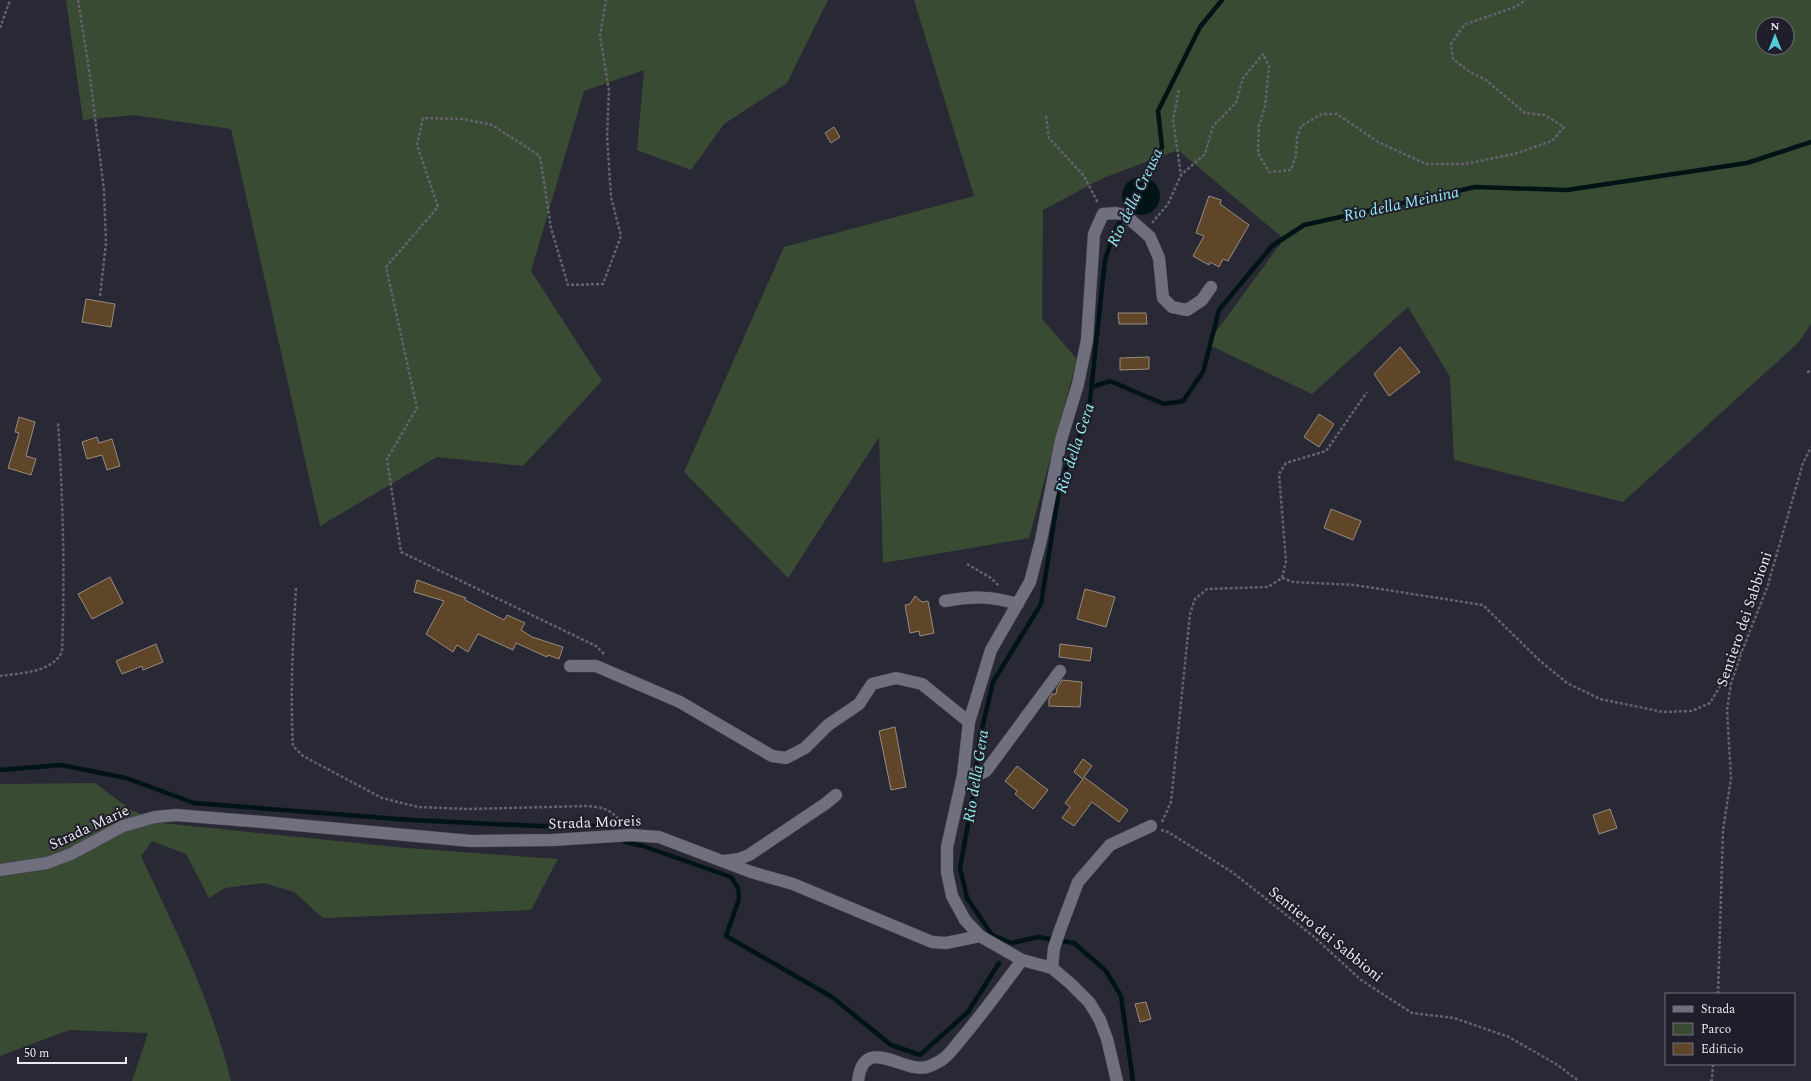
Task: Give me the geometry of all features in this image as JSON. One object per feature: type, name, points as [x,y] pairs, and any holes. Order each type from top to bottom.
[{"type":"street","points":[[1117,1081],[1108,1039],[1100,1020],[1088,1002],[1072,984],[1052,968],[1022,960],[980,936],[965,920],[952,896],[947,872],[947,847],[972,774],[969,722],[991,650],[1030,582],[1041,540],[1061,440],[1078,384],[1087,340],[1094,234],[1102,214],[1116,213],[1125,215],[1150,237],[1159,258],[1163,298],[1172,307],[1187,310],[1202,300],[1211,287]]},
{"type":"street","points":[[946,601],[965,598],[995,598],[1018,604]]},
{"type":"street","points":[[570,666],[596,666],[680,702],[772,756],[786,758],[805,748],[828,725],[859,704],[872,684],[896,678],[922,684],[969,722]]},
{"type":"street","points":[[972,774],[986,770],[1060,671]]},
{"type":"street","points":[[724,861],[748,855],[825,804],[836,795]]},
{"type":"street","name":"Strada Marie","points":[[0,870],[47,863],[71,854],[123,826],[155,817],[176,816],[263,822]]},
{"type":"street","name":"Strada Moreis","points":[[263,822],[471,841],[553,840],[631,835],[659,837],[751,872],[793,884],[932,942],[946,943],[980,936]]},
{"type":"street","points":[[1052,968],[1054,948],[1078,882],[1110,845],[1151,826]]},
{"type":"street","points":[[858,1081],[859,1071],[865,1062],[874,1058],[883,1056],[911,1067],[928,1067],[944,1058],[979,1018],[1022,960]]},
{"type":"path","points":[[0,28],[10,0]]},
{"type":"path","points":[[78,0],[89,69],[104,190],[106,243],[100,296]]},
{"type":"path","points":[[606,0],[600,35],[609,91],[607,136],[610,196],[622,236],[603,284],[568,285],[551,228],[540,156],[492,126],[463,119],[423,118],[417,145],[438,207],[386,267],[417,408],[387,459],[401,552],[596,646],[606,656]]},
{"type":"path","points":[[1139,226],[1154,222],[1168,204],[1181,175],[1204,154],[1213,126],[1236,102],[1242,78],[1263,54],[1269,66],[1265,107],[1259,125],[1258,154],[1270,172],[1291,170],[1296,155],[1297,138],[1301,126],[1322,114],[1337,114],[1378,142],[1426,164],[1465,164],[1514,154],[1552,141],[1564,127],[1545,115],[1525,113],[1486,80],[1470,72],[1453,59],[1451,44],[1466,24],[1515,7],[1526,0]]},
{"type":"path","points":[[1179,90],[1174,120],[1181,175]]},
{"type":"path","points":[[1046,116],[1049,138],[1084,176],[1102,214]]},
{"type":"path","points":[[1807,372],[1811,371]]},
{"type":"path","points":[[1151,826],[1162,822],[1171,802],[1190,614],[1195,599],[1207,589],[1268,587],[1282,578],[1286,560],[1279,474],[1286,463],[1326,451],[1367,392]]},
{"type":"path","points":[[0,676],[42,669],[53,664],[62,652],[64,596],[63,490],[58,422]]},
{"type":"path","name":"Sentiero dei Sabbioni","points":[[1718,993],[1723,830],[1731,778],[1727,710],[1731,683],[1742,650],[1767,588],[1803,463],[1811,447]]},
{"type":"path","points":[[967,564],[991,578],[1002,588]]},
{"type":"path","points":[[1282,578],[1293,582],[1355,585],[1483,605],[1539,660],[1567,683],[1600,700],[1663,712],[1692,711],[1710,703],[1742,650]]},
{"type":"path","points":[[296,588],[292,653],[292,728],[293,746],[303,756],[382,798],[396,802],[418,807],[467,809],[589,806],[605,808],[614,814],[631,835]]},
{"type":"path","name":"Sentiero dei Sabbioni","points":[[1151,826],[1168,832],[1232,872],[1313,936],[1360,980],[1412,1013],[1454,1018],[1509,1037],[1556,1064],[1579,1081]]},
{"type":"path","points":[[1711,1081],[1713,1065]]},
{"type":"green space","points":[[66,0],[828,0],[787,83],[724,124],[691,170],[637,150],[644,70],[584,91],[531,271],[602,381],[523,466],[437,457],[320,526],[231,129],[133,115],[83,120]]},
{"type":"green space","points":[[914,0],[1811,0],[1811,324],[1799,342],[1623,502],[1454,460],[1450,377],[1408,307],[1312,394],[1207,344],[1284,239],[1178,150],[1103,178],[1043,210],[1042,319],[1077,359],[1029,538],[883,563],[879,437],[788,578],[684,472],[784,247],[974,196]]},
{"type":"green space","points":[[95,783],[131,810],[162,823],[406,848],[558,859],[531,910],[323,918],[294,892],[264,883],[225,888],[209,898],[186,854],[152,841],[141,856],[192,966],[214,1023],[231,1081],[132,1081],[148,1033],[69,1030],[0,1056],[0,784]]},
{"type":"water","points":[[1137,177],[1145,177],[1155,182],[1159,189],[1159,203],[1155,210],[1145,215],[1137,215],[1127,210],[1125,207],[1122,200],[1122,192],[1127,182],[1130,180]]},
{"type":"building","points":[[834,127],[840,137],[831,143],[825,133]]},
{"type":"building","points":[[1209,196],[1221,200],[1220,204],[1249,225],[1228,261],[1223,259],[1219,267],[1210,262],[1209,265],[1193,256],[1204,236],[1196,233]]},
{"type":"building","points":[[86,299],[115,304],[111,327],[82,322]]},
{"type":"building","points":[[1118,313],[1146,313],[1147,324],[1119,324]]},
{"type":"building","points":[[1400,347],[1420,372],[1389,396],[1374,374]]},
{"type":"building","points":[[1149,357],[1149,369],[1120,370],[1120,358]]},
{"type":"building","points":[[1319,414],[1334,424],[1319,447],[1304,437]]},
{"type":"building","points":[[19,417],[35,422],[26,456],[36,459],[31,475],[8,468],[19,433],[15,432]]},
{"type":"building","points":[[97,437],[99,443],[112,439],[120,466],[107,470],[102,455],[87,459],[82,442]]},
{"type":"building","points":[[1331,509],[1361,521],[1353,540],[1324,528]]},
{"type":"building","points":[[110,577],[123,603],[92,619],[78,594]]},
{"type":"building","points":[[417,580],[466,598],[465,600],[504,620],[507,615],[525,623],[521,630],[532,637],[563,647],[559,659],[548,655],[547,657],[516,643],[513,650],[478,634],[468,652],[457,645],[453,652],[426,634],[444,601],[414,592]]},
{"type":"building","points":[[1085,589],[1115,597],[1106,627],[1077,619]]},
{"type":"building","points":[[915,596],[922,602],[928,601],[934,633],[920,636],[919,631],[910,633],[905,605],[910,604]]},
{"type":"building","points":[[156,644],[163,662],[143,670],[142,666],[122,674],[116,661]]},
{"type":"building","points":[[1060,644],[1092,648],[1090,661],[1059,657]]},
{"type":"building","points":[[1062,680],[1082,682],[1080,707],[1049,706],[1049,699],[1052,694],[1056,694],[1057,688]]},
{"type":"building","points":[[895,727],[906,787],[891,790],[879,731]]},
{"type":"building","points":[[1083,759],[1092,766],[1084,777],[1128,810],[1119,822],[1092,802],[1074,826],[1062,818],[1070,807],[1065,803],[1083,779],[1074,772]]},
{"type":"building","points":[[1017,766],[1048,790],[1033,809],[1015,794],[1017,791],[1005,781]]},
{"type":"building","points":[[1610,809],[1617,828],[1599,834],[1593,815]]},
{"type":"building","points":[[1146,1002],[1151,1019],[1140,1022],[1135,1004]]},
{"type":"waterway","name":"Rio della Creusa","points":[[1144,183],[1162,147],[1158,111],[1200,27],[1222,0]]},
{"type":"waterway","name":"Rio della Meinina","points":[[1092,387],[1110,381],[1164,404],[1183,401],[1203,372],[1219,310],[1272,246],[1304,225],[1475,187],[1567,190],[1747,163],[1811,142]]},
{"type":"waterway","name":"Rio della Gera","points":[[1125,215],[1115,229],[1105,260],[1089,409],[1060,484],[1041,604],[993,682],[980,737],[972,802],[960,868],[967,898],[992,935],[1012,943],[1038,937],[1074,943],[1106,971],[1121,996],[1133,1081]]},
{"type":"waterway","points":[[0,770],[61,765],[126,778],[194,803],[411,820],[538,826],[618,826]]},
{"type":"waterway","points":[[625,842],[643,846],[731,877],[738,888],[739,899],[726,936],[832,997],[891,1045],[920,1055],[968,1012],[999,963]]}]
